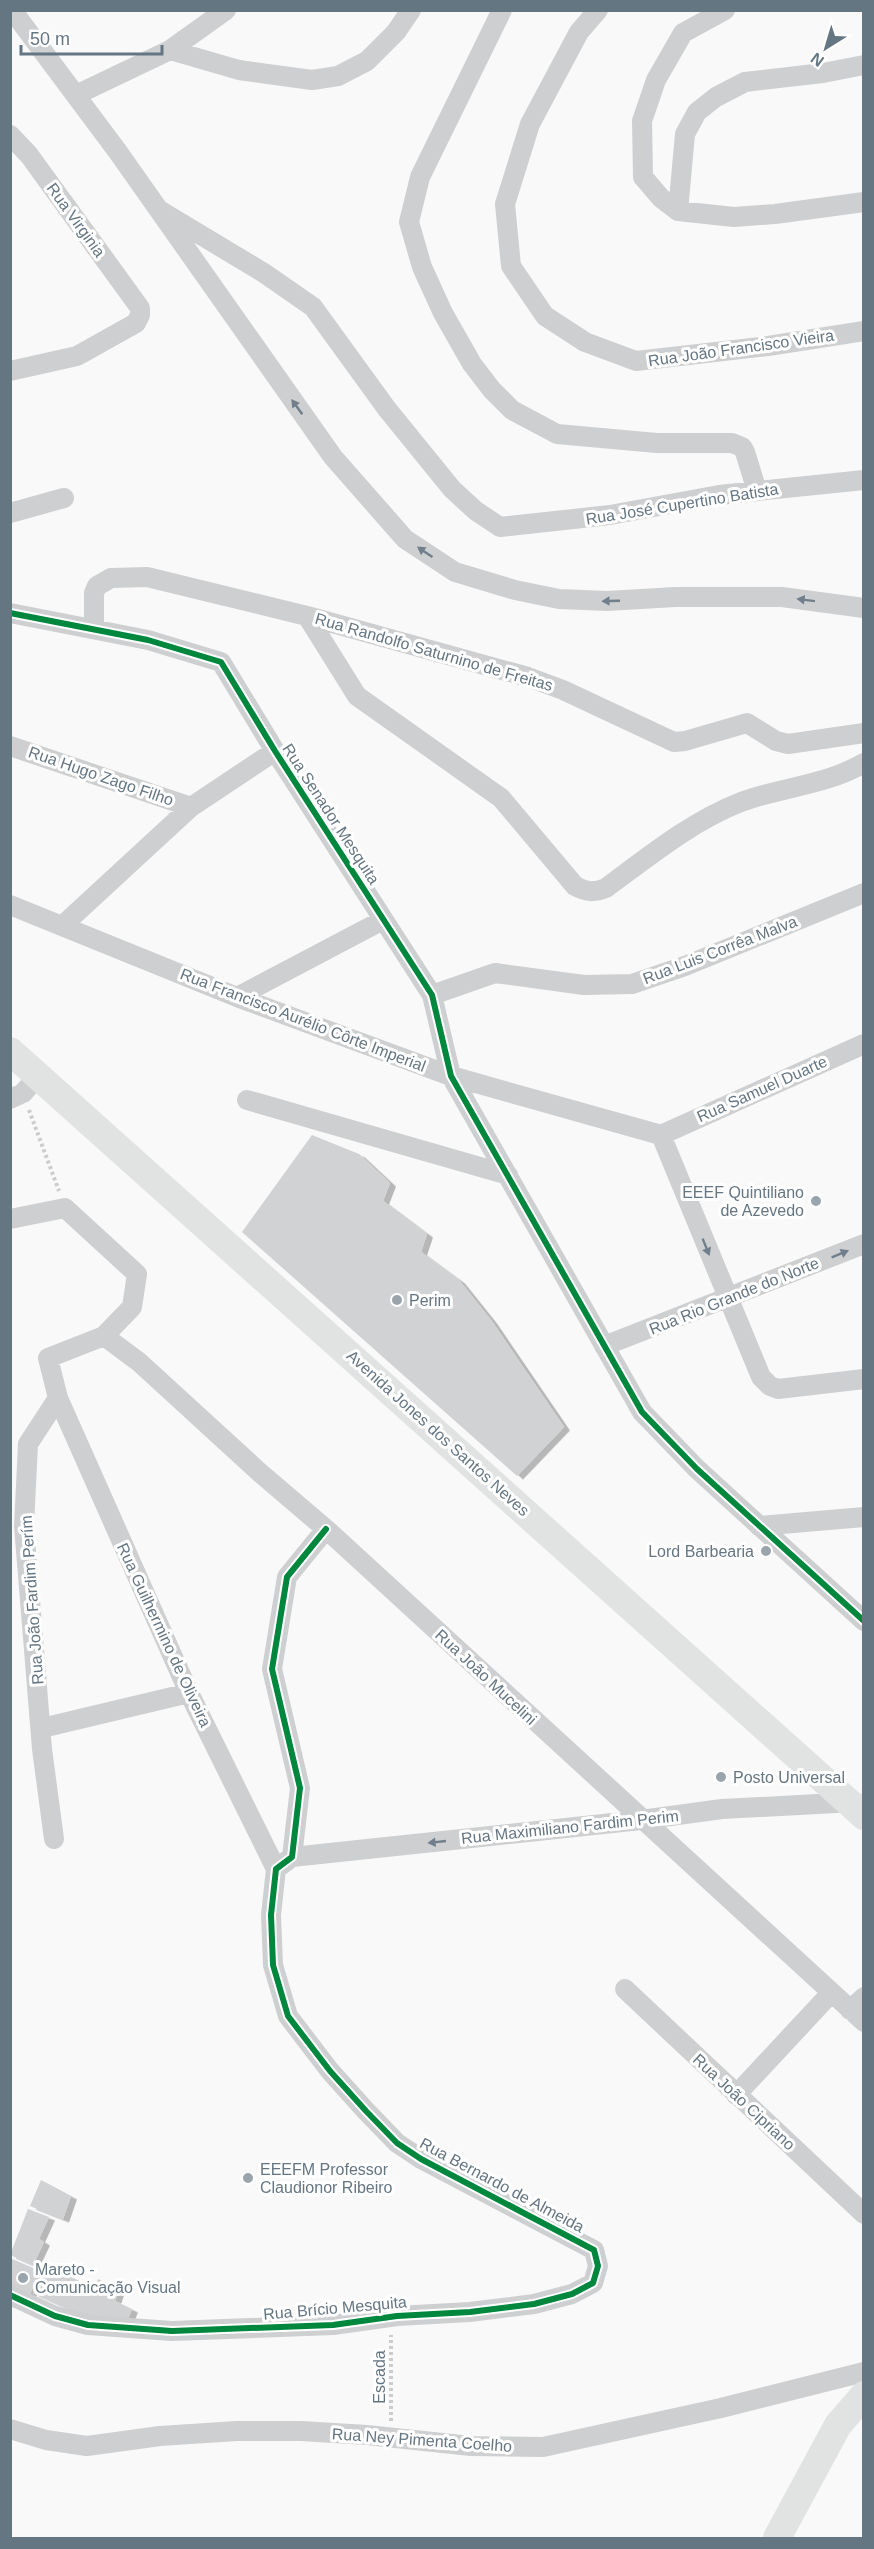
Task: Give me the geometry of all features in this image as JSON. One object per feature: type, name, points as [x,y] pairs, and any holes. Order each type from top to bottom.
[{"type":"main road","name":"Avenida Jones dos Santos Neves","points":[[10,1051],[24,1089],[859,1807]]},
{"type":"main road","points":[[777,2538],[838,2425],[864,2395]]},
{"type":"street","points":[[12,10],[76,95],[333,457],[405,539],[455,572],[515,590],[559,599],[607,601],[675,597],[782,597],[864,608]]},
{"type":"street","points":[[76,95],[170,50],[226,10]]},
{"type":"street","points":[[170,50],[239,70],[312,80],[338,76],[368,61],[396,32],[411,10]]},
{"type":"street","points":[[502,10],[420,177],[409,222],[422,267],[443,313],[472,364],[492,390],[512,410],[535,424],[557,434],[657,443],[732,443],[742,447],[745,452],[758,491]]},
{"type":"street","name":"Rua João Francisco Vieira","points":[[598,10],[579,32],[530,124],[505,204],[512,266],[545,316],[585,342],[636,361],[768,346],[864,331]]},
{"type":"street","points":[[725,10],[682,33],[656,80],[642,122],[644,177],[661,198],[678,211],[744,216],[864,202]]},
{"type":"street","points":[[678,211],[685,134],[697,112],[716,97],[745,82],[823,73],[864,65]]},
{"type":"street","name":"Rua Virginia","points":[[10,135],[36,165],[140,308],[140,315],[136,323],[78,356],[10,370]]},
{"type":"street","name":"Rua José Cupertino Batista","points":[[157,208],[264,273],[313,307],[387,409],[452,489],[476,511],[501,527],[610,515],[656,505],[758,491],[864,480]]},
{"type":"street","points":[[10,513],[64,498]]},
{"type":"street","name":"Rua Randolfo Saturnino de Freitas","points":[[94,629],[94,593],[97,585],[111,578],[147,577],[307,615],[528,677],[563,690],[674,742],[685,741],[747,723],[776,741],[788,744],[864,733]]},
{"type":"street","name":"Rua Senador Mesquita","points":[[10,613],[148,640],[221,662],[274,752],[432,995],[451,1076],[642,1412],[697,1469],[864,1621]]},
{"type":"street","name":"Rua Randolfo Saturnino de Freitas","points":[[307,615],[357,696],[501,798],[574,886],[586,892],[606,888],[667,843],[740,802],[786,788],[818,782],[864,763]]},
{"type":"street","name":"Rua Hugo Zago Filho","points":[[10,746],[191,807]]},
{"type":"street","points":[[62,926],[191,807],[274,752]]},
{"type":"street","name":"Rua Luis Corrêa Malva","points":[[432,995],[495,973],[584,985],[632,984],[685,966],[864,893]]},
{"type":"street","name":"Rua Francisco Aurélio Côrte Imperial","points":[[10,905],[237,997],[451,1076],[661,1135]]},
{"type":"street","points":[[237,997],[383,920]]},
{"type":"street","name":"Rua Samuel Duarte","points":[[661,1135],[864,1044]]},
{"type":"street","points":[[247,1100],[508,1175]]},
{"type":"street","points":[[661,1135],[761,1377],[770,1386],[778,1389],[864,1379]]},
{"type":"street","points":[[10,1219],[65,1208],[137,1274],[132,1307],[104,1336],[48,1358],[58,1398]]},
{"type":"street","name":"Rua Rio Grande do Norte","points":[[604,1346],[864,1244]]},
{"type":"street","name":"Rua João Mucelini","points":[[104,1336],[139,1362],[258,1471],[326,1528],[831,1993],[859,2010]]},
{"type":"street","name":"Rua Guilhermino de Oliveira","points":[[58,1398],[189,1693],[284,1863]]},
{"type":"street","name":"Rua João Fardim Perím","points":[[54,1839],[42,1749],[24,1526],[28,1444],[58,1398]]},
{"type":"street","points":[[759,1526],[864,1517]]},
{"type":"street","name":"Rua Bernardo de Almeida","points":[[326,1528],[287,1577],[272,1669],[300,1788],[271,1915],[273,1965],[288,2016],[330,2071],[382,2127],[405,2148],[421,2159],[594,2250]]},
{"type":"street","points":[[42,1728],[189,1693]]},
{"type":"street","name":"Rua Maximiliano Fardim Perim","points":[[284,1863],[722,1809],[859,1807]]},
{"type":"street","name":"Rua João Cipriano","points":[[625,1989],[864,2214]]},
{"type":"street","points":[[736,2095],[831,1993]]},
{"type":"street","name":"Rua Brício Mesquita","points":[[10,2295],[55,2316],[88,2325],[130,2330],[172,2331],[333,2325],[391,2316],[470,2312],[534,2304],[572,2294],[593,2283],[598,2266],[594,2250]]},
{"type":"street","name":"Rua Ney Pimenta Coelho","points":[[10,2428],[46,2440],[87,2446],[160,2436],[237,2431],[301,2431],[391,2437],[471,2446],[543,2447],[721,2408],[864,2372]]},
{"type":"path","points":[[24,1089],[65,1208]]},
{"type":"building","name":"Perim","points":[[312,1135],[359,1154],[390,1183],[383,1201],[427,1234],[421,1252],[459,1280],[491,1320],[564,1427],[517,1476],[242,1232]]},
{"type":"building","points":[[41,2180],[71,2196],[63,2219],[30,2206]]},
{"type":"building","points":[[28,2209],[49,2217],[39,2239],[44,2242],[33,2265],[10,2255]]},
{"type":"building","name":"Mareto - Comunicação Visual","points":[[10,2258],[40,2271],[30,2294],[10,2286]]},
{"type":"building","points":[[46,2264],[93,2288],[89,2302],[98,2279],[119,2289],[115,2301],[132,2309],[125,2326],[108,2321],[114,2304],[106,2321],[85,2313],[84,2316],[33,2293]]},
{"type":"cycle path","points":[[10,613],[148,640],[221,662],[275,751],[432,995],[451,1076],[642,1412],[697,1469],[864,1621]]},
{"type":"cycle path","points":[[10,2295],[55,2316],[88,2325],[172,2331],[333,2325],[397,2316],[470,2312],[534,2304],[572,2294],[593,2283],[598,2266],[594,2250],[421,2159],[397,2143],[330,2071],[288,2016],[273,1965],[271,1915],[276,1869],[292,1857],[300,1788],[272,1669],[287,1577],[326,1529]]},
{"type":"place","name":"EEEF Quintiliano de Azevedo","points":[[816,1201]]},
{"type":"place","name":"Perim","points":[[397,1300]]},
{"type":"place","name":"Lord Barbearia","points":[[766,1551]]},
{"type":"place","name":"Posto Universal","points":[[721,1777]]},
{"type":"place","name":"EEEFM Professor Claudionor Ribeiro","points":[[248,2178]]},
{"type":"place","name":"Mareto - Comunicação Visual","points":[[23,2278]]}]
